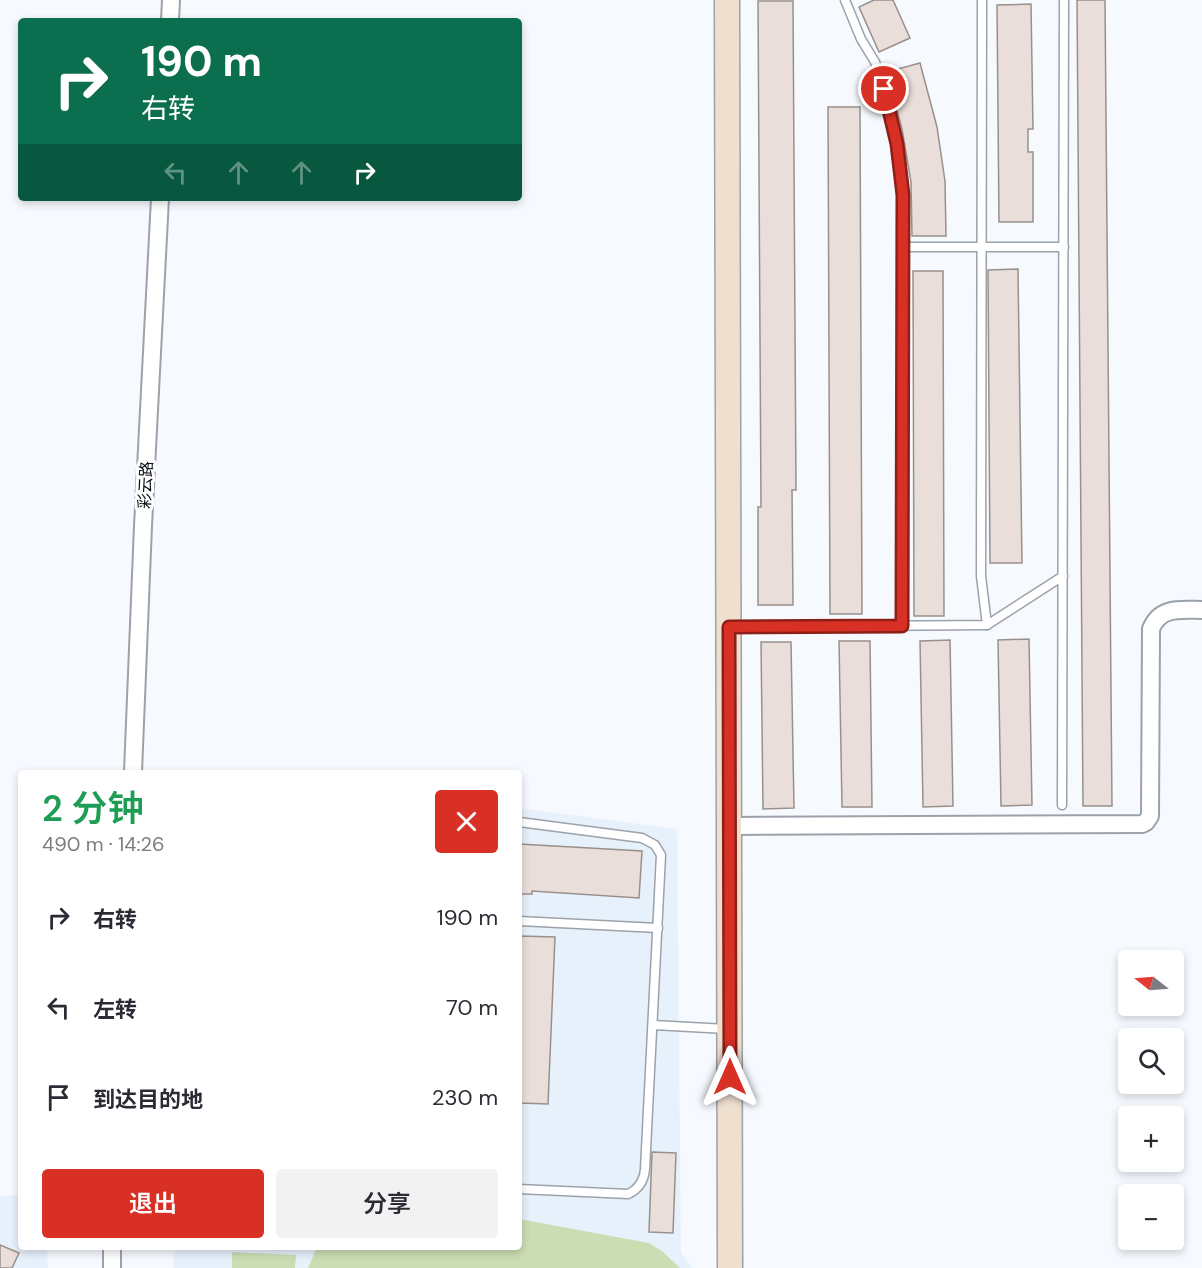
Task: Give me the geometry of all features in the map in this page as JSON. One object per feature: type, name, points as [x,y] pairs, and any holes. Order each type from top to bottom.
[{"type":"street","points":[[170,18],[171,0]]},
{"type":"street","points":[[727,0],[730,1268]]},
{"type":"street","name":"彩云路","points":[[133,770],[160,201]]},
{"type":"street","points":[[729,826],[1142,824],[1150,816],[1151,629],[1156,619],[1167,612],[1202,610]]},
{"type":"street","points":[[112,1250],[112,1268]]},
{"type":"lane","points":[[845,0],[861,39],[875,62],[891,116],[901,169],[903,195],[902,626]]},
{"type":"lane","points":[[982,0],[981,576],[987,625]]},
{"type":"lane","points":[[1062,805],[1064,0]]},
{"type":"lane","points":[[903,247],[1064,247]]},
{"type":"lane","points":[[729,627],[987,625],[1063,576]]},
{"type":"lane","points":[[522,822],[642,838],[655,845],[661,855],[645,1170],[642,1182],[639,1187],[628,1194],[522,1189]]},
{"type":"lane","points":[[522,921],[658,928]]},
{"type":"lane","points":[[653,1024],[730,1029]]},
{"type":"shaded area","points":[[522,808],[677,829],[681,1253],[693,1268],[173,1268],[175,1250],[522,1250]]},
{"type":"shaded area","points":[[18,1194],[18,1250],[47,1250],[48,1268],[0,1268],[0,1197]]},
{"type":"green space","points":[[522,1220],[649,1243],[662,1251],[680,1268],[308,1268],[316,1250],[522,1250]]},
{"type":"green space","points":[[232,1252],[296,1255],[295,1268],[232,1268]]},
{"type":"building","points":[[874,0],[893,0],[910,38],[879,52],[859,7]]},
{"type":"building","points":[[1077,0],[1105,0],[1112,806],[1083,806]]},
{"type":"building","points":[[758,1],[793,1],[796,490],[792,490],[793,605],[758,605],[758,507],[761,507]]},
{"type":"building","points":[[1031,4],[1033,129],[1028,129],[1028,152],[1033,152],[1033,222],[999,222],[997,5]]},
{"type":"building","points":[[920,63],[937,127],[945,181],[946,236],[912,236],[911,182],[902,129],[887,72]]},
{"type":"building","points":[[828,107],[860,107],[862,614],[830,614]]},
{"type":"building","points":[[1018,269],[1022,563],[990,563],[988,270]]},
{"type":"building","points":[[913,271],[943,271],[944,616],[914,616]]},
{"type":"building","points":[[1029,639],[1032,805],[1001,806],[998,640]]},
{"type":"building","points":[[950,640],[953,806],[923,807],[920,641]]},
{"type":"building","points":[[839,641],[870,641],[872,807],[842,807]]},
{"type":"building","points":[[761,642],[791,642],[794,808],[763,809]]},
{"type":"building","points":[[522,844],[642,851],[639,898],[532,891],[532,894],[522,894]]},
{"type":"building","points":[[522,936],[555,937],[548,1104],[522,1103]]},
{"type":"building","points":[[652,1152],[676,1153],[673,1233],[649,1232]]},
{"type":"building","points":[[0,1245],[19,1253],[12,1268],[0,1268]]},
{"type":"route","points":[[730,1077],[729,627],[902,626],[904,221],[901,169],[884,89]]}]
